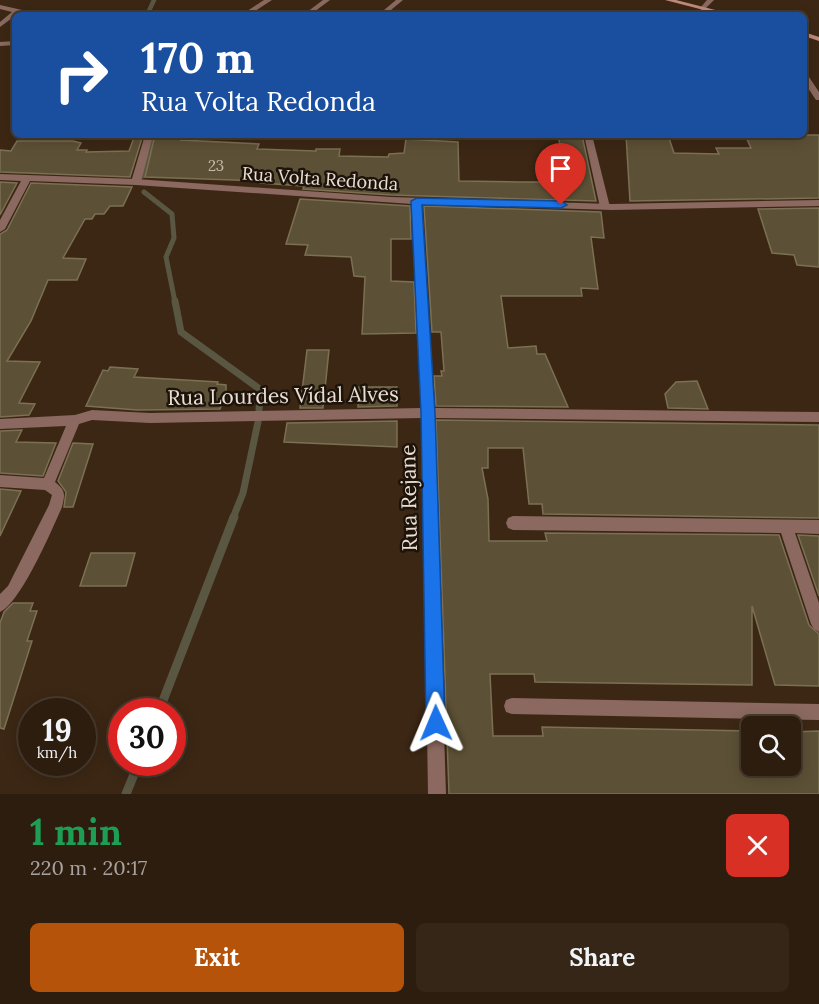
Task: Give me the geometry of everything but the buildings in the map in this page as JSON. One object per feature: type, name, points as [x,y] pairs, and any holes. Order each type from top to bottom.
[{"type":"street","points":[[249,12],[269,0]]},
{"type":"street","points":[[310,12],[327,0]]},
{"type":"street","points":[[385,12],[400,0]]},
{"type":"street","points":[[668,0],[692,3],[705,12],[711,0]]},
{"type":"street","points":[[0,7],[16,12]]},
{"type":"street","points":[[0,25],[12,15]]},
{"type":"street","points":[[807,80],[819,98]]},
{"type":"street","points":[[136,182],[148,138]]},
{"type":"street","points":[[589,138],[605,207]]},
{"type":"street","name":"Rua Volta Redonda","points":[[0,177],[136,182],[314,196],[605,207],[819,203]]},
{"type":"street","points":[[0,230],[27,178]]},
{"type":"street","name":"Rua Rejane","points":[[417,201],[428,413],[437,794]]},
{"type":"street","name":"Rua Lourdes Vídal Alves","points":[[0,424],[75,420],[92,415],[150,418],[428,413],[819,417]]},
{"type":"street","points":[[48,484],[75,420]]},
{"type":"street","points":[[0,481],[48,484],[59,493],[55,507],[13,591],[0,605]]},
{"type":"street","points":[[513,523],[819,527]]},
{"type":"street","points":[[785,526],[819,624]]},
{"type":"street","points":[[512,706],[819,712]]},
{"type":"waterway","points":[[148,12],[154,0]]},
{"type":"waterway","points":[[143,176],[151,138]]},
{"type":"waterway","points":[[144,192],[172,214],[174,238],[166,257],[175,302]]},
{"type":"waterway","points":[[175,301],[181,332],[261,390],[259,409]]},
{"type":"waterway","points":[[233,518],[243,493],[258,422]]},
{"type":"waterway","points":[[164,698],[234,517]]},
{"type":"waterway","points":[[126,794],[133,776]]},
{"type":"route","points":[[436,723],[428,413],[417,201],[561,205]]}]
